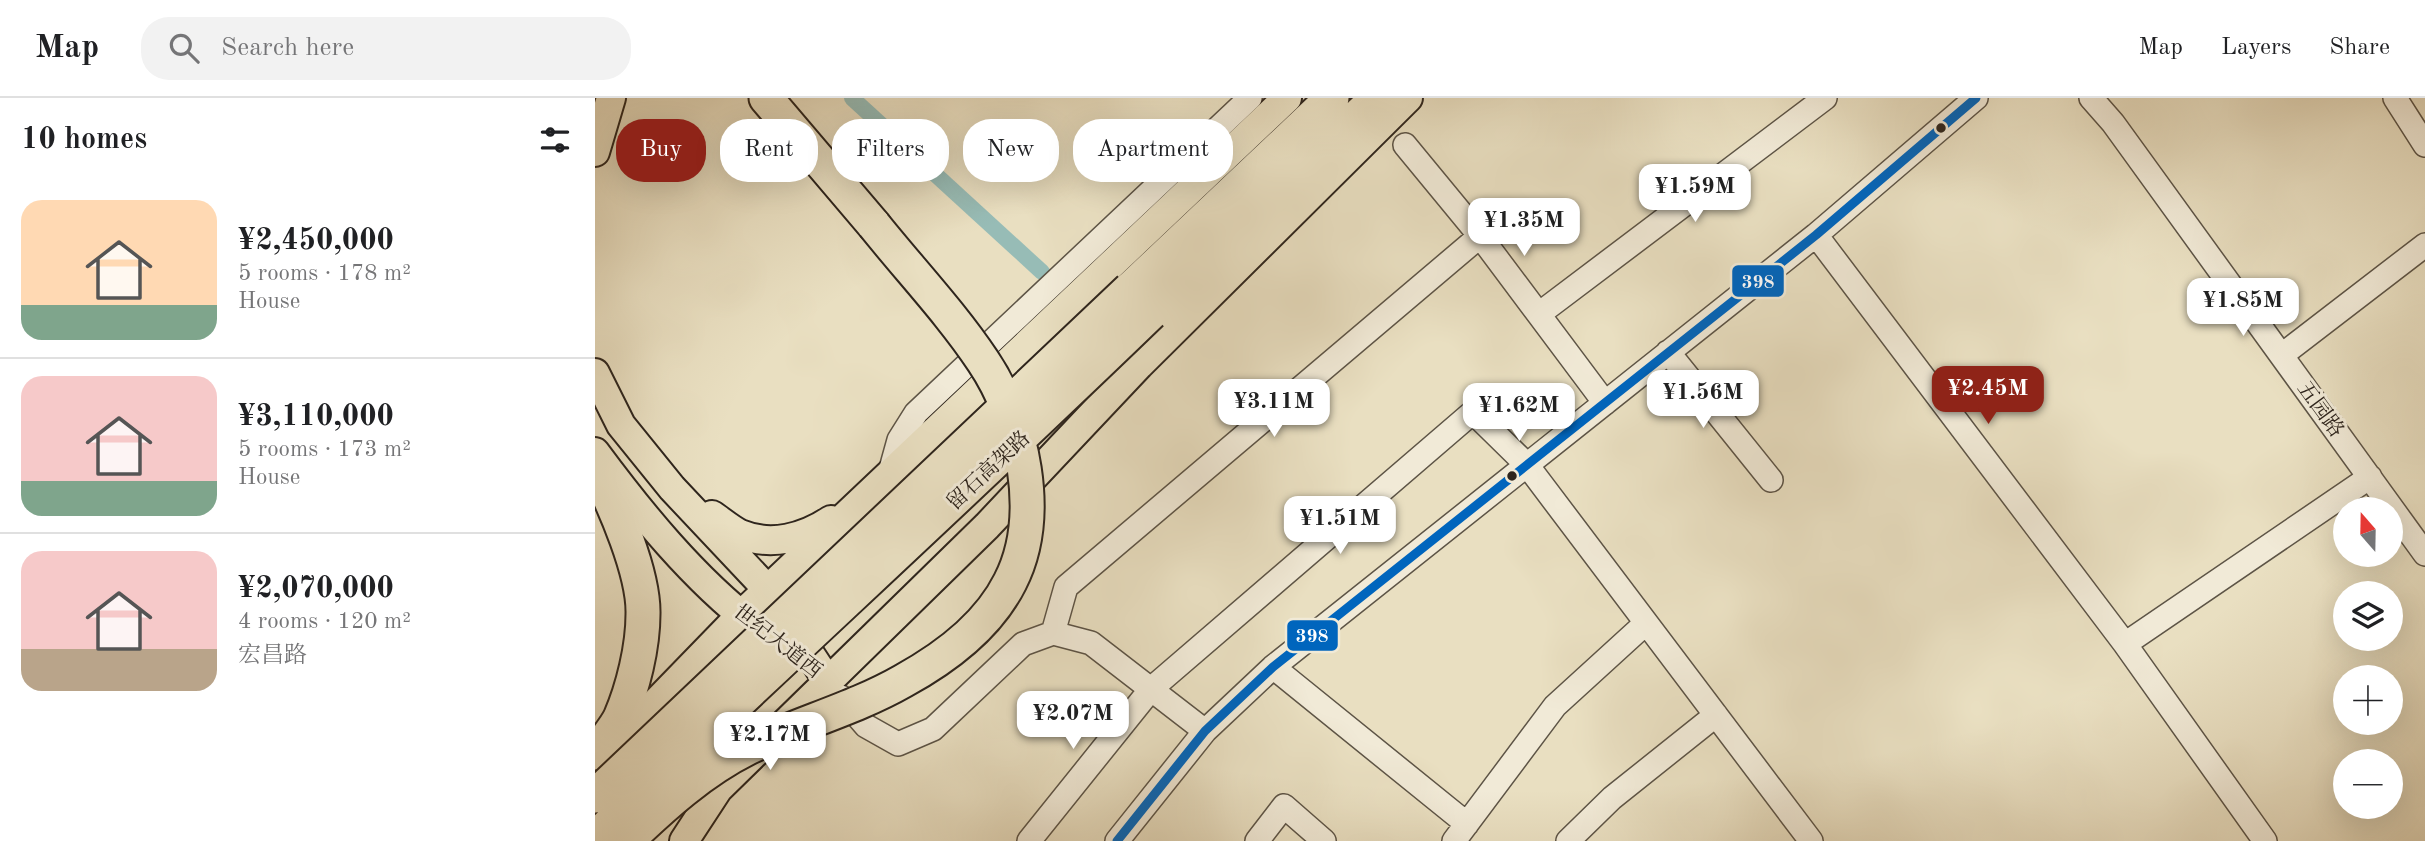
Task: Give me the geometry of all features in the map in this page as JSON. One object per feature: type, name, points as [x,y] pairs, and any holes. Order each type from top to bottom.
[{"type":"highway","points":[[627,841],[657,811],[701,777],[746,749],[901,683],[940,660],[993,608],[1010,583],[1020,557],[1027,499],[1023,457],[1015,425],[984,362],[956,324],[766,98]]},
{"type":"highway","name":"留石高架路","points":[[595,838],[1017,443],[1141,301],[1332,98]]},
{"type":"highway","name":"留石高架路","points":[[595,796],[1141,301],[1377,98]]},
{"type":"highway","points":[[595,467],[624,531],[635,565],[643,613],[636,663],[619,720],[595,753]]},
{"type":"main road","points":[[595,152],[611,98]]},
{"type":"main road","points":[[595,765],[741,615],[1287,98]]},
{"type":"main road","points":[[663,841],[987,526],[1157,346],[1408,98]]},
{"type":"main road","points":[[595,373],[621,425],[671,488],[739,533],[759,539],[788,540],[818,529],[880,485]]},
{"type":"main road","name":"世纪大道西","points":[[595,452],[638,509],[741,615],[827,680]]},
{"type":"main road","name":"世纪大道西","points":[[671,488],[768,590],[827,680]]},
{"type":"main road","points":[[684,841],[718,789]]},
{"type":"street","points":[[880,485],[899,440],[916,413],[1250,98]]},
{"type":"street","points":[[1539,314],[1825,98]]},
{"type":"street","points":[[1117,841],[1205,731],[1273,667],[1816,235],[1976,98]]},
{"type":"street","name":"五园路","points":[[2091,98],[2113,123],[2425,554]]},
{"type":"street","points":[[2395,98],[2425,145]]},
{"type":"street","points":[[1405,145],[1480,236],[1605,402]]},
{"type":"street","points":[[1816,235],[2125,644],[2265,841]]},
{"type":"street","points":[[1053,634],[1066,587],[1480,236]]},
{"type":"street","points":[[2282,355],[2425,245]]},
{"type":"street","points":[[1668,352],[1771,480]]},
{"type":"street","points":[[1029,841],[1151,689],[1473,412],[1527,465],[1811,841]]},
{"type":"street","points":[[2125,644],[2370,477]]},
{"type":"street","points":[[1273,667],[1460,833],[1555,706],[1646,623]]},
{"type":"street","points":[[827,680],[866,726],[898,744],[933,729],[1023,644],[1053,634],[1091,643],[1205,731]]},
{"type":"street","points":[[1568,841],[1612,798],[1716,715]]},
{"type":"street","points":[[1257,841],[1285,806],[1324,841]]},
{"type":"waterway","points":[[852,98],[1042,272]]},
{"type":"transit line","name":"398","points":[[1117,841],[1205,731],[1273,667],[1816,235],[1976,98]]}]
